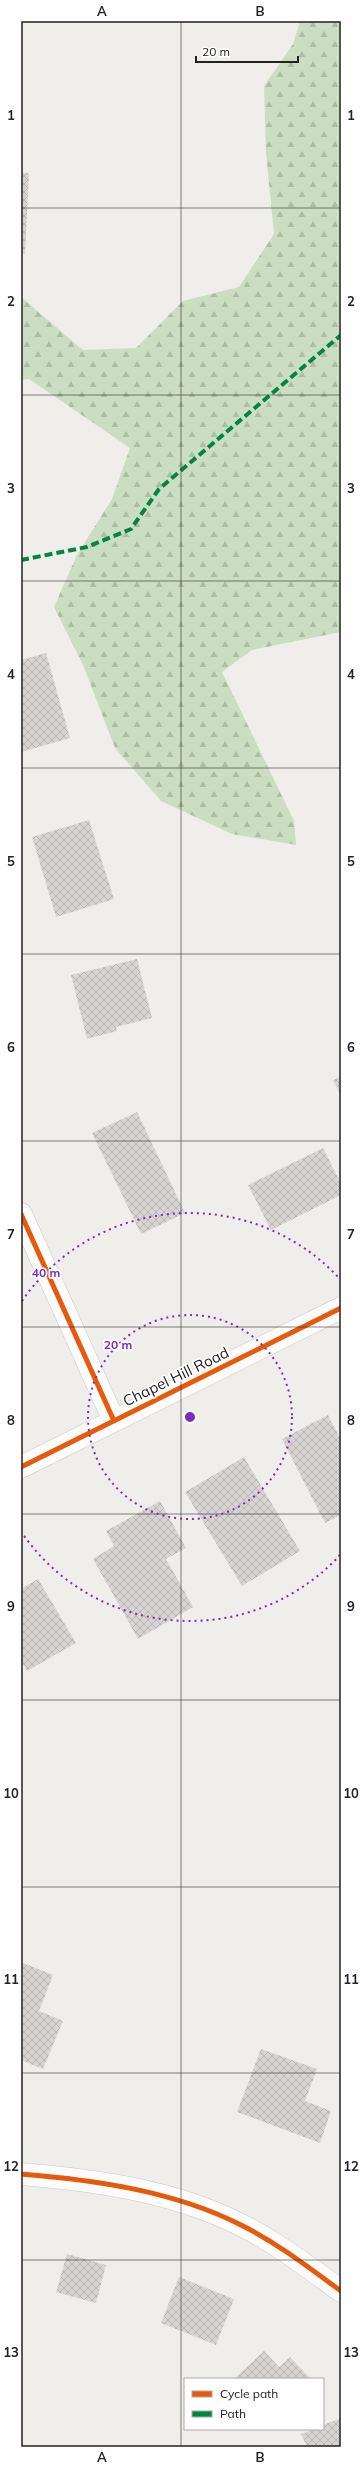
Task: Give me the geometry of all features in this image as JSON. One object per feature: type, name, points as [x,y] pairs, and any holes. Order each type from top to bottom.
[{"type":"street","points":[[21,1214],[114,1421]]},
{"type":"street","name":"Chapel Hill Road","points":[[21,1467],[341,1308]]},
{"type":"street","points":[[21,2174],[78,2178],[177,2200],[211,2211],[241,2225],[290,2254],[341,2291]]},
{"type":"green space","points":[[300,21],[341,21],[341,632],[252,650],[222,672],[294,821],[296,845],[232,834],[161,801],[115,748],[83,665],[54,607],[77,555],[112,499],[130,448],[29,379],[21,380],[21,297],[83,350],[136,348],[183,301],[239,287],[274,234],[266,153],[264,86],[293,44]]},
{"type":"building","points":[[21,173],[29,173],[25,254],[21,253]]},
{"type":"building","points":[[46,653],[70,738],[21,752],[21,660]]},
{"type":"building","points":[[89,820],[114,899],[56,917],[32,837]]},
{"type":"building","points":[[137,959],[152,1018],[116,1027],[117,1031],[87,1039],[71,975]]},
{"type":"building","points":[[341,1077],[341,1096],[333,1080]]},
{"type":"building","points":[[137,1112],[185,1213],[141,1234],[92,1133]]},
{"type":"building","points":[[323,1148],[341,1184],[341,1195],[271,1230],[248,1185]]},
{"type":"building","points":[[328,1415],[341,1440],[341,1515],[325,1523],[282,1439]]},
{"type":"building","points":[[244,1457],[300,1551],[242,1586],[185,1492]]},
{"type":"building","points":[[160,1501],[186,1548],[166,1559],[193,1607],[138,1639],[93,1559],[114,1546],[106,1531]]},
{"type":"building","points":[[38,1579],[76,1643],[27,1671],[21,1660],[21,1589]]},
{"type":"building","points":[[21,1962],[53,1975],[39,2011],[63,2021],[43,2069],[21,2060]]},
{"type":"building","points":[[261,2049],[317,2069],[305,2101],[331,2111],[320,2143],[237,2112]]},
{"type":"building","points":[[67,2254],[106,2265],[96,2303],[56,2292]]},
{"type":"building","points":[[179,2277],[234,2299],[216,2345],[161,2323]]},
{"type":"building","points":[[264,2351],[279,2367],[290,2357],[310,2378],[235,2378]]},
{"type":"building","points":[[341,2418],[341,2447],[307,2447],[301,2434],[311,2430],[324,2430],[324,2425]]},
{"type":"marked path","points":[[21,560],[87,547],[131,529],[159,489],[341,335]]},
{"type":"cycle path","points":[[21,1214],[114,1421]]},
{"type":"cycle path","points":[[21,1467],[341,1308]]},
{"type":"cycle path","points":[[21,2174],[105,2184],[161,2195],[188,2203],[253,2231],[292,2255],[341,2291]]}]
